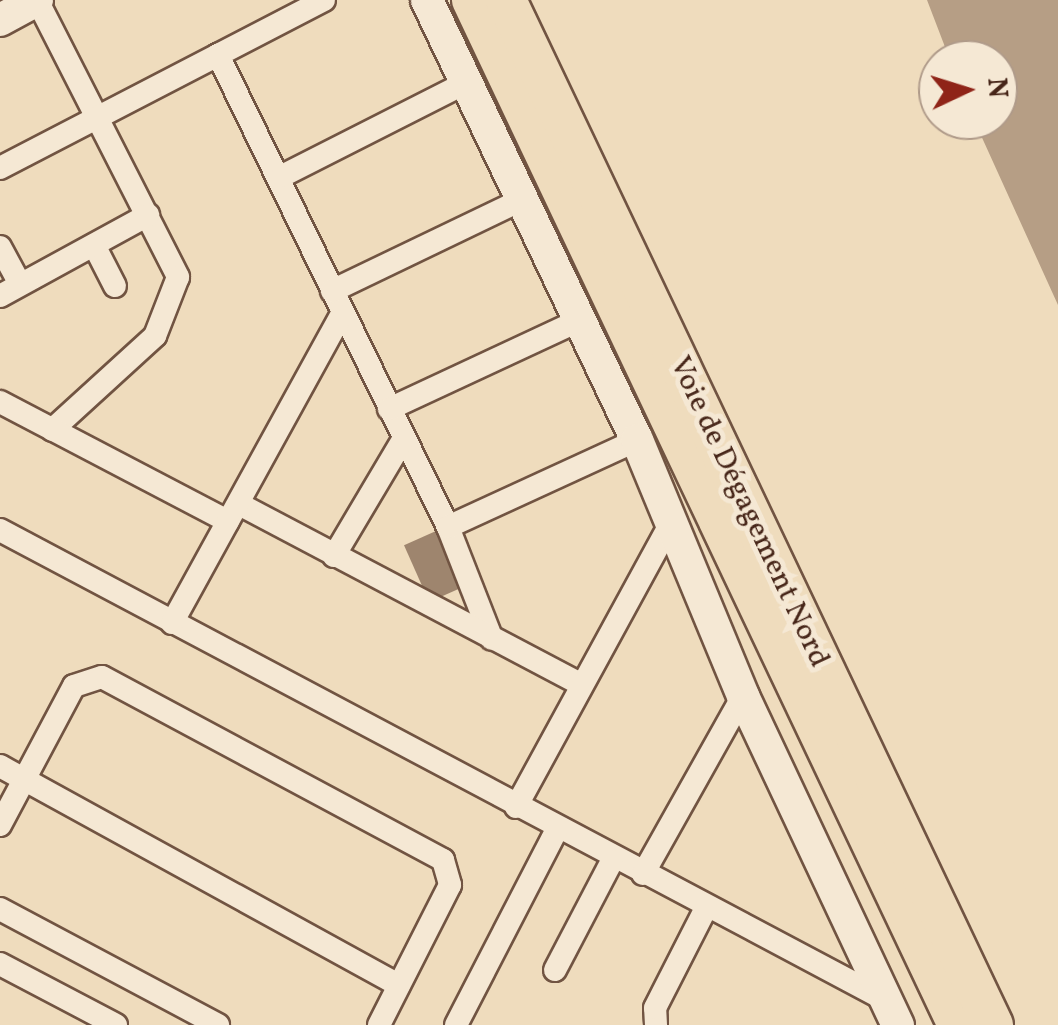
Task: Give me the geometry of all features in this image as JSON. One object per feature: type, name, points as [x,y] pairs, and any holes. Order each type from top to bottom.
[{"type":"highway","name":"Voie de Dégagement Nord","points":[[472,0],[958,1025]]},
{"type":"highway","name":"Voie de Dégagement Nord","points":[[506,0],[993,1025]]},
{"type":"main road","points":[[0,20],[37,0]]},
{"type":"main road","points":[[426,0],[636,440],[743,696],[891,1012]]},
{"type":"street","points":[[37,0],[178,277],[168,318],[52,430]]},
{"type":"street","points":[[0,168],[324,0]]},
{"type":"street","points":[[218,54],[282,176],[341,316],[448,528],[492,639]]},
{"type":"street","points":[[282,176],[465,83]]},
{"type":"street","points":[[332,290],[524,199]]},
{"type":"street","points":[[0,247],[10,290],[148,215]]},
{"type":"street","points":[[94,245],[115,286]]},
{"type":"street","points":[[172,623],[341,316]]},
{"type":"street","points":[[389,408],[580,320]]},
{"type":"street","points":[[0,402],[52,430],[334,556],[580,684]]},
{"type":"street","points":[[334,556],[403,440]]},
{"type":"street","points":[[448,528],[636,440]]},
{"type":"street","points":[[516,807],[672,522]]},
{"type":"street","points":[[0,532],[706,908],[891,1012]]},
{"type":"street","points":[[0,825],[74,686],[102,676],[442,860],[450,885],[379,1025]]},
{"type":"street","points":[[642,874],[743,696]]},
{"type":"street","points":[[0,766],[399,986]]},
{"type":"street","points":[[456,1025],[557,829]]},
{"type":"street","points":[[555,970],[612,861]]},
{"type":"street","points":[[656,1025],[655,1008],[706,908]]},
{"type":"street","points":[[0,909],[218,1025]]},
{"type":"street","points":[[0,964],[116,1025]]},
{"type":"shaded area","points":[[927,0],[1058,0],[1058,305],[983,140],[1018,140],[1018,40],[942,40]]},
{"type":"building","points":[[436,531],[461,588],[429,602],[404,545]]}]
